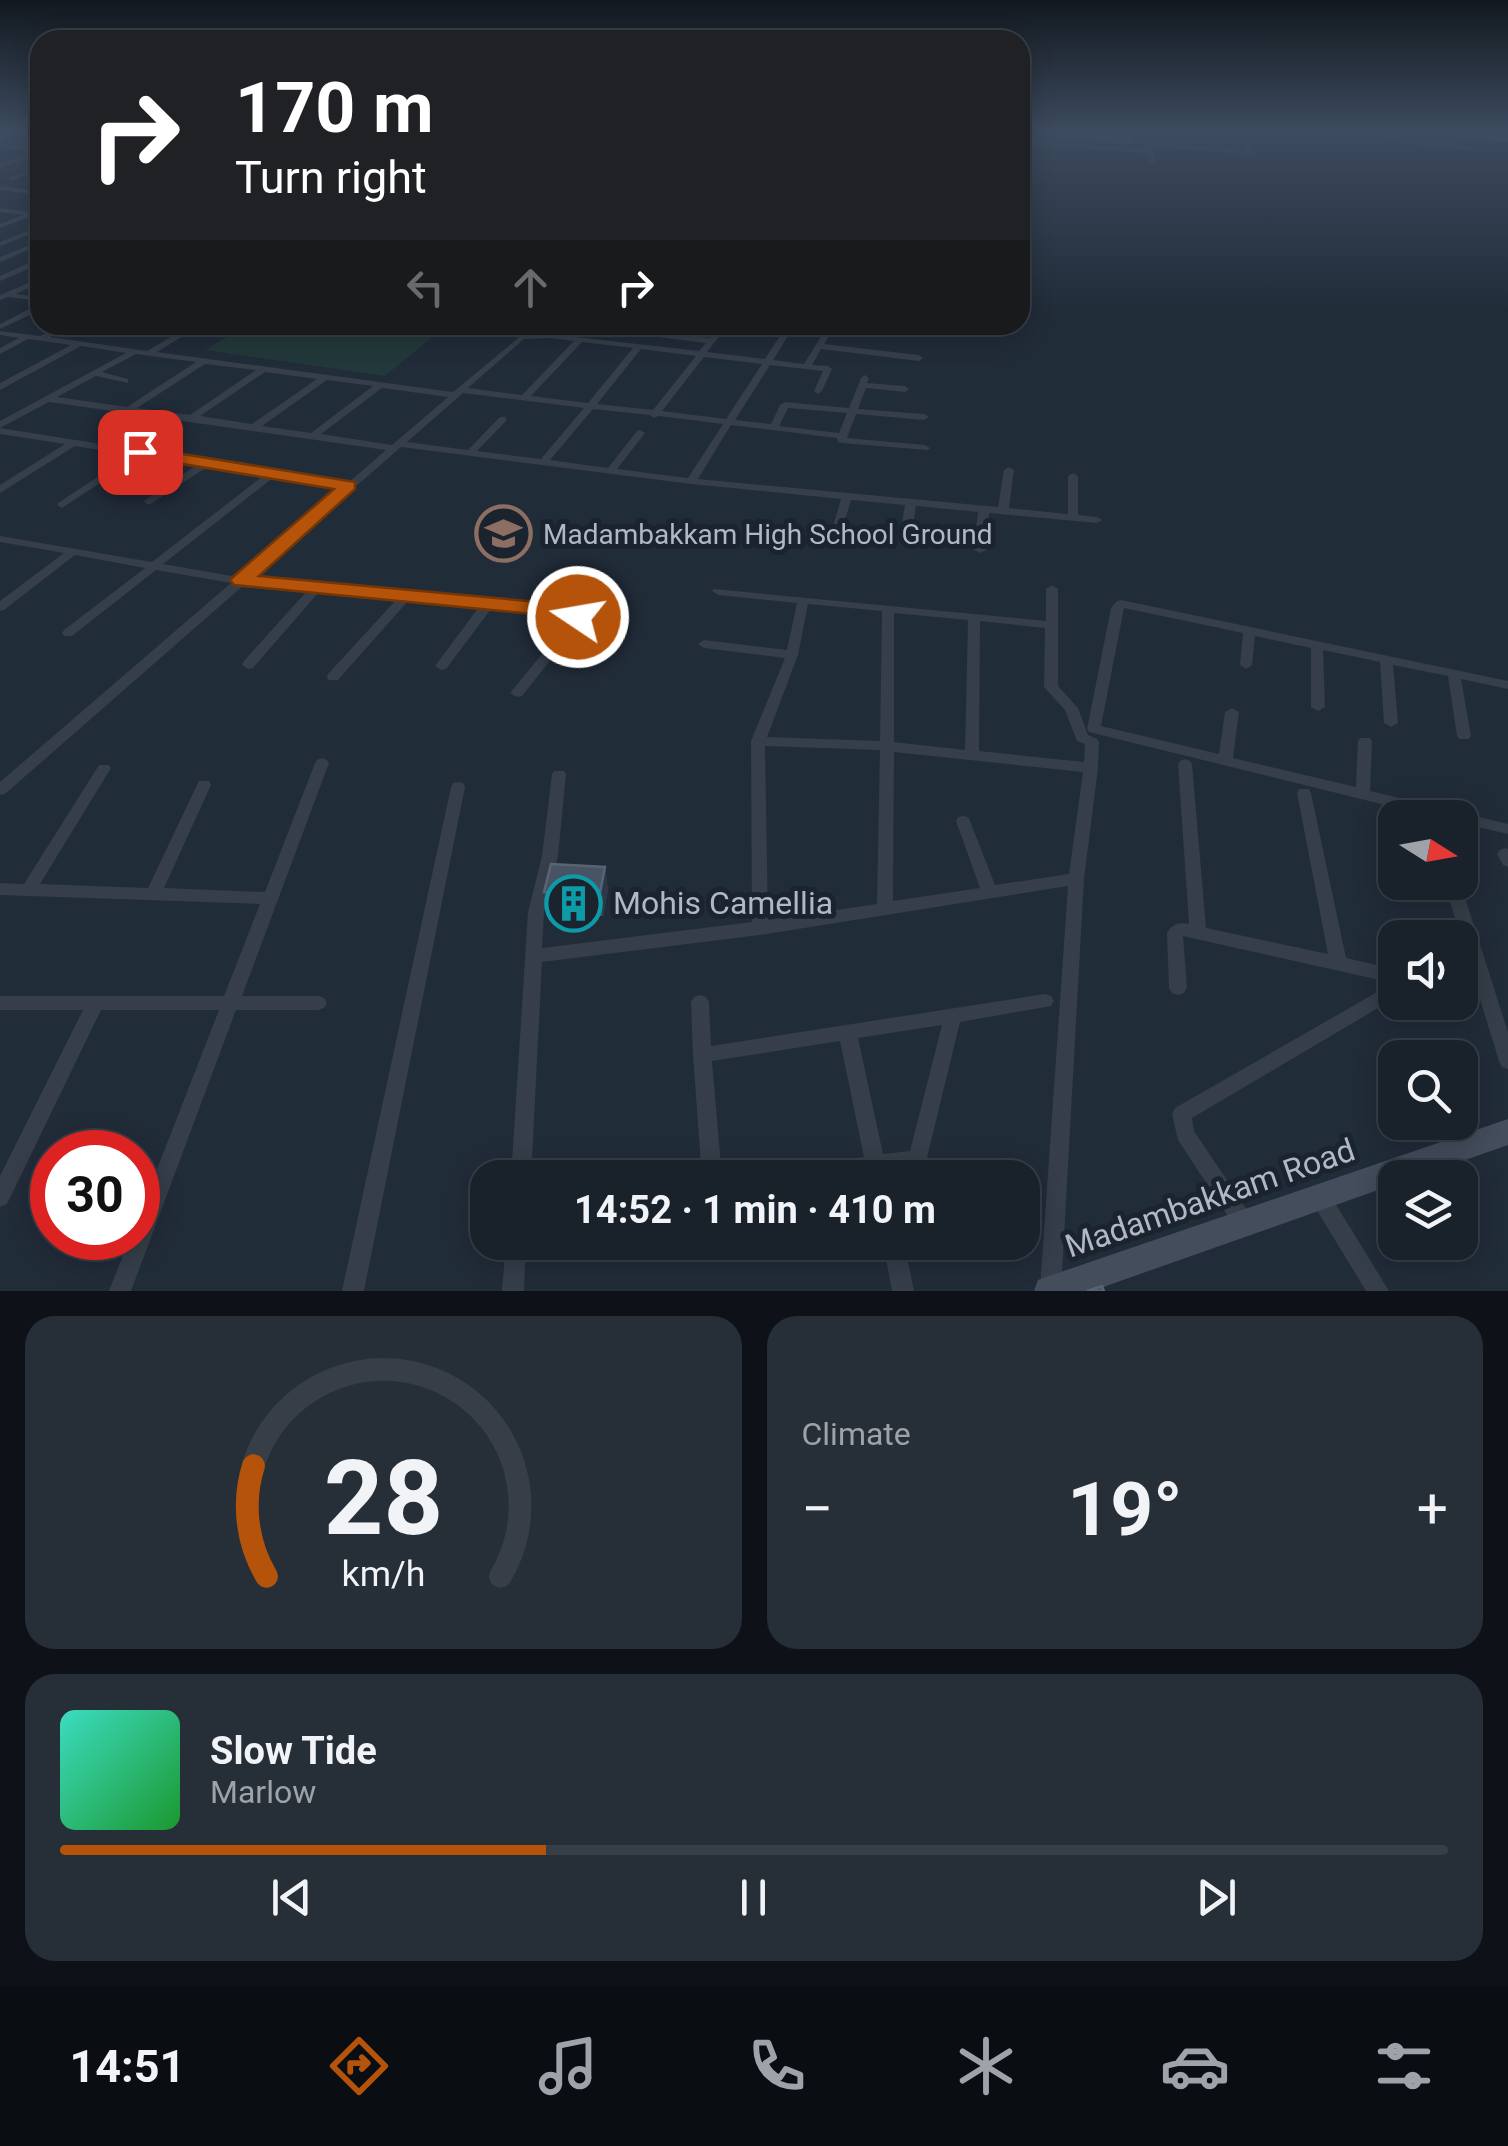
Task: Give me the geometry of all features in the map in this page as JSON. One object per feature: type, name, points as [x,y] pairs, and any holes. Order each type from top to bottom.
[{"type":"street","points":[[0,210],[30,214]]},
{"type":"street","points":[[0,226],[30,215]]},
{"type":"street","points":[[0,244],[30,232]]},
{"type":"street","points":[[2,258],[30,246]]},
{"type":"street","points":[[2,258],[30,260]]},
{"type":"street","points":[[0,279],[30,266]]},
{"type":"street","points":[[4,296],[30,284]]},
{"type":"street","points":[[4,296],[30,301]]},
{"type":"street","points":[[0,330],[30,310]]},
{"type":"street","points":[[0,330],[379,386],[524,398],[841,441],[925,448]]},
{"type":"street","points":[[41,339],[49,335]]},
{"type":"street","points":[[149,353],[180,335]]},
{"type":"street","points":[[662,335],[712,341]]},
{"type":"street","points":[[654,415],[716,335]]},
{"type":"street","points":[[692,481],[785,335]]},
{"type":"street","points":[[806,367],[826,335]]},
{"type":"street","points":[[0,790],[522,336],[549,336],[830,371],[818,391]]},
{"type":"street","points":[[0,351],[28,337]]},
{"type":"street","points":[[524,398],[580,340]]},
{"type":"street","points":[[0,387],[78,344]]},
{"type":"street","points":[[819,346],[919,358]]},
{"type":"street","points":[[543,463],[640,347]]},
{"type":"street","points":[[0,428],[134,352]]},
{"type":"street","points":[[132,408],[205,360]]},
{"type":"street","points":[[192,418],[265,368]]},
{"type":"street","points":[[94,373],[125,381]]},
{"type":"street","points":[[254,427],[324,378]]},
{"type":"street","points":[[841,441],[863,381],[905,389]]},
{"type":"street","points":[[314,436],[379,386]]},
{"type":"street","points":[[48,399],[314,436],[692,481],[1097,520]]},
{"type":"street","points":[[774,429],[785,405],[924,417]]},
{"type":"street","points":[[470,453],[503,418]]},
{"type":"street","points":[[0,428],[348,486]]},
{"type":"street","points":[[610,470],[640,433]]},
{"type":"street","points":[[0,490],[73,442]]},
{"type":"street","points":[[62,505],[140,452]]},
{"type":"street","points":[[149,502],[206,463]]},
{"type":"street","points":[[1004,510],[1009,470]]},
{"type":"street","points":[[68,633],[273,474]]},
{"type":"street","points":[[1072,476],[1073,518]]},
{"type":"street","points":[[836,533],[847,497]]},
{"type":"street","points":[[905,539],[910,503]]},
{"type":"street","points":[[980,550],[984,509]]},
{"type":"street","points":[[4,542],[241,580],[571,612],[577,619],[518,692]]},
{"type":"street","points":[[0,607],[74,551]]},
{"type":"street","points":[[248,665],[317,587]]},
{"type":"street","points":[[1050,1291],[1076,880],[1092,742],[1082,738],[1071,708],[1051,687],[1052,589]]},
{"type":"street","points":[[718,592],[1052,625]]},
{"type":"street","points":[[333,677],[406,596]]},
{"type":"street","points":[[760,928],[758,740],[792,655],[803,600]]},
{"type":"street","points":[[441,666],[489,603]]},
{"type":"street","points":[[1508,685],[1121,604],[1117,608],[1094,728],[1508,829]]},
{"type":"street","points":[[885,908],[888,609]]},
{"type":"street","points":[[972,754],[974,618]]},
{"type":"street","points":[[1246,665],[1249,631]]},
{"type":"street","points":[[704,644],[792,655]]},
{"type":"street","points":[[1317,646],[1318,707]]},
{"type":"street","points":[[1386,660],[1390,723]]},
{"type":"street","points":[[1454,674],[1464,736]]},
{"type":"street","points":[[1225,760],[1232,712]]},
{"type":"street","points":[[758,740],[884,746],[1091,768]]},
{"type":"street","points":[[1363,794],[1365,742]]},
{"type":"street","points":[[120,1291],[322,762]]},
{"type":"street","points":[[1185,764],[1198,932]]},
{"type":"street","points":[[28,890],[104,768]]},
{"type":"street","points":[[522,1160],[536,912],[550,856],[558,774]]},
{"type":"street","points":[[152,894],[204,785]]},
{"type":"street","points":[[353,1291],[458,787]]},
{"type":"street","points":[[1304,793],[1338,962]]},
{"type":"street","points":[[964,822],[990,890]]},
{"type":"street","points":[[536,956],[760,928],[990,890],[1076,880]]},
{"type":"street","points":[[0,889],[270,898]]},
{"type":"street","points":[[1178,988],[1175,933],[1181,930],[1378,972]]},
{"type":"street","points":[[1478,983],[1508,1061]]},
{"type":"street","points":[[1244,1223],[1185,1134],[1182,1114],[1378,999]]},
{"type":"street","points":[[702,1055],[1045,1001]]},
{"type":"street","points":[[0,1003],[318,1002]]},
{"type":"street","points":[[700,1002],[711,1160]]},
{"type":"street","points":[[0,1197],[96,1003]]},
{"type":"street","points":[[918,1160],[953,1016]]},
{"type":"street","points":[[848,1032],[875,1160]]},
{"type":"street","name":"Madambakkam Road","points":[[1050,1291],[1508,1132]]},
{"type":"street","points":[[1320,1197],[1378,1291]]},
{"type":"street","points":[[513,1291],[515,1260]]},
{"type":"street","points":[[896,1260],[903,1291]]},
{"type":"green space","points":[[230,335],[435,335],[385,376],[205,350]]},
{"type":"building","points":[[551,864],[605,867],[600,893],[544,892]]},
{"type":"place","name":"Madambakkam High School Ground","points":[[504,534]]},
{"type":"place","name":"Mohis Camellia","points":[[574,903]]},
{"type":"route","points":[[140,452],[348,486],[241,580],[571,612],[578,617]]}]
